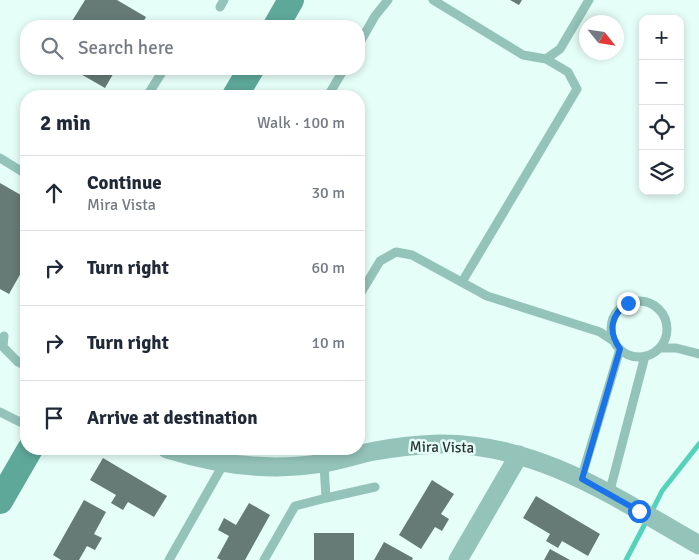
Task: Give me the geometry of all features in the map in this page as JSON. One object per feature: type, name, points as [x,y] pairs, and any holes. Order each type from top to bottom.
[{"type":"main road","points":[[279,20],[291,0]]},
{"type":"main road","points":[[238,90],[246,75]]},
{"type":"main road","points":[[0,501],[27,455]]},
{"type":"street","name":"Mira Vista","points":[[365,452],[440,444],[472,446],[519,455],[566,471],[582,479],[699,546]]},
{"type":"street","name":"Mira Vista","points":[[186,455],[224,463],[260,467],[292,466],[323,456]]},
{"type":"street","points":[[458,560],[519,455]]},
{"type":"lane","points":[[365,34],[375,16],[388,0]]},
{"type":"lane","points":[[433,0],[523,55],[546,59],[568,72],[577,89],[462,282]]},
{"type":"lane","points":[[546,59],[560,49],[589,0]]},
{"type":"lane","points":[[151,90],[160,75]]},
{"type":"lane","points":[[332,90],[340,75]]},
{"type":"lane","points":[[0,158],[20,170]]},
{"type":"lane","points":[[365,286],[380,261],[396,252],[412,255],[487,296],[600,332],[617,346],[636,356],[645,356],[653,353],[660,348],[665,340],[667,330],[662,312],[647,302],[637,301],[628,303],[620,309],[612,324],[612,333],[617,346],[582,479]]},
{"type":"lane","points":[[4,336],[4,347],[20,363]]},
{"type":"lane","points":[[660,348],[676,348],[699,354]]},
{"type":"lane","points":[[609,494],[645,356]]},
{"type":"lane","points":[[0,412],[20,422]]},
{"type":"lane","points":[[323,456],[326,498]]},
{"type":"lane","points":[[169,560],[224,463]]},
{"type":"lane","points":[[264,560],[295,506],[375,487]]},
{"type":"building","points":[[85,0],[117,0],[146,17],[144,20],[73,20]]},
{"type":"building","points":[[510,0],[522,0],[519,5]]},
{"type":"building","points":[[82,75],[113,75],[105,88]]},
{"type":"building","points":[[0,183],[20,195],[20,275],[9,294],[0,289]]},
{"type":"building","points":[[103,458],[167,496],[154,517],[128,502],[123,510],[111,503],[116,495],[90,480]]},
{"type":"building","points":[[432,480],[454,494],[441,514],[449,519],[442,531],[435,527],[421,549],[399,535]]},
{"type":"building","points":[[536,496],[600,534],[588,556],[562,541],[558,548],[546,541],[550,534],[523,518]]},
{"type":"building","points":[[84,500],[106,512],[94,534],[102,538],[95,550],[87,546],[79,560],[61,560],[53,555]]},
{"type":"building","points":[[249,503],[270,515],[245,560],[221,560],[217,558],[229,536],[218,530],[224,518],[236,525]]},
{"type":"building","points":[[314,533],[354,533],[354,560],[314,560]]},
{"type":"building","points":[[384,542],[413,558],[412,560],[374,560]]},
{"type":"building","points":[[550,549],[570,560],[544,560]]},
{"type":"waterway","points":[[651,513],[662,491],[699,444]]},
{"type":"waterway","points":[[626,560],[647,520]]},
{"type":"route","points":[[628,303],[620,309],[612,324],[612,333],[620,349],[582,479],[639,511]]}]
